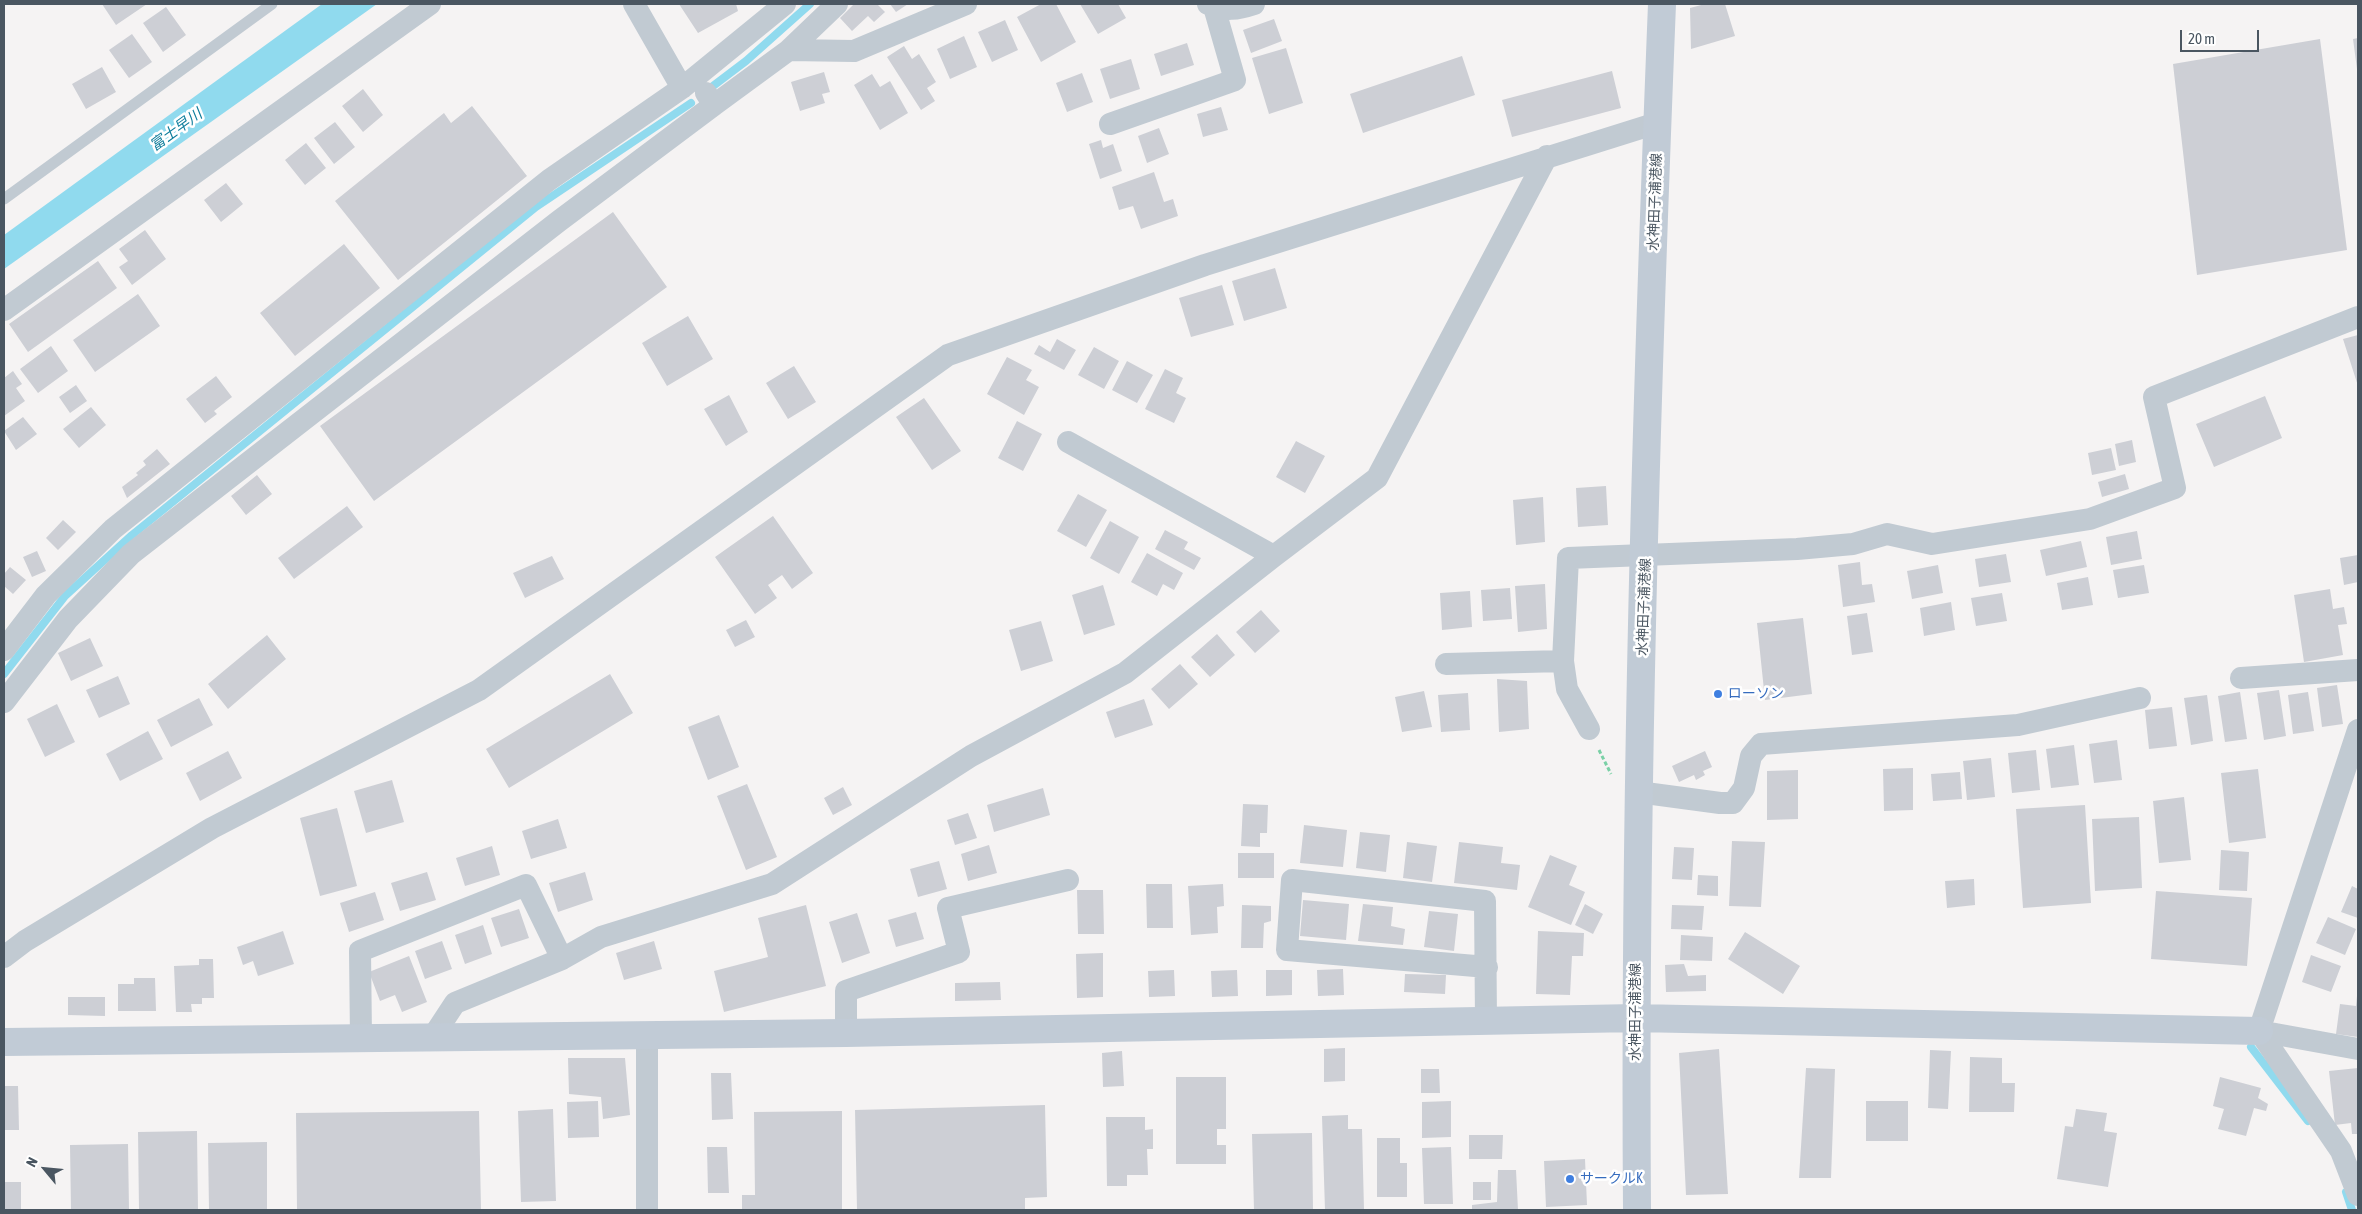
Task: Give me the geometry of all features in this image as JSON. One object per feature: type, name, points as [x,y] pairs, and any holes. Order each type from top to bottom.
[{"type":"street","points":[[4,310],[430,4]]},
{"type":"street","points":[[634,4],[689,84],[714,105]]},
{"type":"street","points":[[4,650],[46,595],[113,529],[549,180],[689,84],[785,4]]},
{"type":"street","points":[[4,702],[68,620],[131,554],[559,221],[789,50],[836,4]]},
{"type":"street","points":[[789,50],[854,52],[966,4]]},
{"type":"street","points":[[1110,124],[1235,80],[1211,5],[1238,10],[1254,4]]},
{"type":"street","name":"水神田子浦港線","points":[[1638,1210],[1636,1018],[1638,792],[1662,4]]},
{"type":"street","points":[[4,957],[25,941],[212,828],[479,690],[948,356],[1205,265],[1657,123]]},
{"type":"street","points":[[432,1038],[455,1003],[562,959],[601,937],[772,884],[971,756],[1125,673],[1377,478],[1547,156]]},
{"type":"street","points":[[1589,729],[1567,689],[1563,661],[1568,558],[1645,553],[1797,549],[1853,544],[1887,534],[1932,544],[2090,519],[2174,488],[2154,397],[2358,317]]},
{"type":"street","points":[[1068,442],[1274,556]]},
{"type":"street","points":[[1446,664],[1563,661]]},
{"type":"street","points":[[2241,678],[2358,670]]},
{"type":"street","points":[[1638,792],[1720,804],[1732,803],[1744,788],[1751,756],[1761,744],[2018,725],[2140,698]]},
{"type":"street","points":[[2259,1031],[2358,734]]},
{"type":"street","points":[[846,1034],[846,991],[959,952],[948,908],[1068,880]]},
{"type":"street","points":[[1486,1021],[1487,967],[1485,901],[1292,880],[1287,950],[1487,967]]},
{"type":"street","points":[[362,1038],[360,951],[479,902],[526,885],[562,959]]},
{"type":"street","points":[[4,1042],[846,1034],[1636,1018],[2259,1031],[2358,1049]]},
{"type":"street","points":[[2259,1031],[2341,1151],[2358,1195]]},
{"type":"street","points":[[647,1036],[647,1210]]},
{"type":"lane","points":[[4,199],[272,4]]},
{"type":"path","points":[[1589,729],[1617,786],[1638,792]]},
{"type":"water","name":"富士早川","points":[[322,4],[377,4],[4,269],[4,235]]},
{"type":"building","points":[[102,4],[147,4],[116,25]]},
{"type":"building","points":[[679,4],[736,4],[738,11],[698,33]]},
{"type":"building","points":[[854,4],[877,4],[885,12],[874,22],[868,16],[852,31],[840,18]]},
{"type":"building","points":[[890,4],[908,4],[896,12]]},
{"type":"building","points":[[1041,4],[1056,4],[1076,42],[1041,62],[1017,17]]},
{"type":"building","points":[[1080,4],[1118,4],[1126,18],[1098,34]]},
{"type":"building","points":[[1705,4],[1725,4],[1735,36],[1691,49],[1690,8]]},
{"type":"building","points":[[166,7],[186,35],[163,52],[143,23]]},
{"type":"building","points":[[1274,19],[1282,41],[1251,53],[1243,30]]},
{"type":"building","points":[[1005,20],[1018,50],[992,62],[978,32]]},
{"type":"building","points":[[132,34],[152,62],[129,78],[109,50]]},
{"type":"building","points":[[964,36],[977,67],[950,79],[937,49]]},
{"type":"building","points":[[2358,38],[2358,69],[2357,69],[2353,39]]},
{"type":"building","points":[[2320,39],[2347,250],[2197,275],[2173,64]]},
{"type":"building","points":[[1187,43],[1194,65],[1161,76],[1154,54]]},
{"type":"building","points":[[904,46],[912,59],[919,54],[936,82],[927,88],[935,101],[921,110],[887,57]]},
{"type":"building","points":[[1286,48],[1303,103],[1269,114],[1252,58]]},
{"type":"building","points":[[1462,56],[1475,95],[1363,133],[1350,94]]},
{"type":"building","points":[[1131,59],[1140,89],[1110,99],[1100,69]]},
{"type":"building","points":[[102,67],[116,92],[86,109],[72,84]]},
{"type":"building","points":[[1612,71],[1621,108],[1512,137],[1502,100]]},
{"type":"building","points":[[824,72],[830,92],[822,94],[825,103],[800,111],[791,82]]},
{"type":"building","points":[[1082,73],[1093,102],[1067,112],[1056,83]]},
{"type":"building","points":[[872,74],[880,87],[890,81],[908,113],[880,130],[854,85]]},
{"type":"building","points":[[363,89],[383,115],[363,132],[342,106]]},
{"type":"building","points":[[472,106],[527,176],[398,280],[335,201],[444,113],[451,123]]},
{"type":"building","points":[[1221,107],[1228,130],[1203,137],[1197,114]]},
{"type":"building","points":[[335,122],[355,147],[334,164],[314,138]]},
{"type":"building","points":[[1159,128],[1169,154],[1147,163],[1138,136]]},
{"type":"building","points":[[1101,140],[1103,148],[1113,144],[1122,171],[1100,179],[1089,144]]},
{"type":"building","points":[[306,143],[326,168],[305,185],[285,160]]},
{"type":"building","points":[[1154,172],[1164,202],[1173,199],[1178,216],[1141,229],[1133,206],[1119,210],[1112,187]]},
{"type":"building","points":[[226,183],[243,204],[221,222],[204,200]]},
{"type":"building","points":[[613,212],[667,287],[374,501],[320,426]]},
{"type":"building","points":[[145,230],[166,259],[132,285],[119,267],[128,261],[119,249]]},
{"type":"building","points":[[344,244],[380,288],[295,356],[260,313]]},
{"type":"building","points":[[98,261],[117,288],[28,352],[9,324]]},
{"type":"building","points":[[1275,268],[1287,308],[1244,321],[1232,281]]},
{"type":"building","points":[[1222,285],[1234,325],[1191,337],[1179,298]]},
{"type":"building","points":[[138,294],[160,326],[95,372],[73,340]]},
{"type":"building","points":[[688,316],[713,359],[667,386],[642,343]]},
{"type":"building","points":[[2358,335],[2358,386],[2343,339]]},
{"type":"building","points":[[1057,339],[1076,350],[1064,370],[1034,354],[1039,345],[1050,352]]},
{"type":"building","points":[[51,346],[68,371],[38,393],[20,369]]},
{"type":"building","points":[[1094,347],[1119,361],[1104,389],[1078,375]]},
{"type":"building","points":[[1007,357],[1032,370],[1026,380],[1039,387],[1024,415],[987,394]]},
{"type":"building","points":[[1127,361],[1153,375],[1137,403],[1112,390]]},
{"type":"building","points":[[794,366],[816,402],[788,419],[766,383]]},
{"type":"building","points":[[1165,369],[1183,378],[1176,393],[1186,398],[1174,423],[1145,409]]},
{"type":"building","points":[[13,371],[22,384],[16,388],[25,401],[4,416],[4,378]]},
{"type":"building","points":[[216,376],[232,397],[214,411],[217,414],[205,423],[186,399]]},
{"type":"building","points":[[76,385],[87,401],[70,413],[59,397]]},
{"type":"building","points":[[729,395],[748,432],[726,446],[704,409]]},
{"type":"building","points":[[2265,396],[2282,438],[2214,467],[2196,424]]},
{"type":"building","points":[[924,398],[961,451],[932,470],[896,417]]},
{"type":"building","points":[[91,407],[106,425],[79,448],[63,429]]},
{"type":"building","points":[[23,417],[37,434],[16,450],[4,431]]},
{"type":"building","points":[[1017,421],[1042,434],[1023,471],[998,458]]},
{"type":"building","points":[[2132,440],[2136,462],[2119,466],[2115,444]]},
{"type":"building","points":[[1296,441],[1325,456],[1305,493],[1276,477]]},
{"type":"building","points":[[2111,448],[2116,470],[2092,475],[2088,453]]},
{"type":"building","points":[[157,449],[170,464],[127,498],[122,487],[138,475],[136,473],[146,465],[143,461]]},
{"type":"building","points":[[2125,474],[2129,489],[2102,497],[2098,482]]},
{"type":"building","points":[[257,475],[272,494],[246,515],[231,496]]},
{"type":"building","points":[[1606,486],[1608,525],[1578,527],[1576,488]]},
{"type":"building","points":[[1078,494],[1107,510],[1086,547],[1057,531]]},
{"type":"building","points":[[1543,497],[1545,542],[1516,545],[1513,500]]},
{"type":"building","points":[[347,506],[363,527],[294,579],[278,558]]},
{"type":"building","points":[[773,516],[813,573],[792,589],[782,575],[768,585],[777,598],[755,614],[715,557]]},
{"type":"building","points":[[63,520],[76,532],[58,550],[46,538]]},
{"type":"building","points":[[1110,521],[1139,537],[1119,574],[1090,558]]},
{"type":"building","points":[[1165,530],[1188,542],[1184,549],[1201,558],[1194,570],[1155,549]]},
{"type":"building","points":[[2137,531],[2142,559],[2111,565],[2106,537]]},
{"type":"building","points":[[2081,541],[2087,567],[2046,576],[2040,550]]},
{"type":"building","points":[[37,551],[46,571],[32,577],[23,557]]},
{"type":"building","points":[[1147,553],[1183,573],[1174,590],[1163,584],[1157,596],[1131,582]]},
{"type":"building","points":[[2006,554],[2011,582],[1979,587],[1975,559]]},
{"type":"building","points":[[2358,555],[2358,582],[2344,585],[2340,558]]},
{"type":"building","points":[[552,556],[564,579],[525,598],[513,573]]},
{"type":"building","points":[[1860,562],[1862,585],[1872,584],[1875,602],[1843,607],[1838,565]]},
{"type":"building","points":[[1938,565],[1943,593],[1912,599],[1907,571]]},
{"type":"building","points":[[2144,565],[2149,593],[2118,598],[2113,570]]},
{"type":"building","points":[[10,567],[26,580],[13,594],[4,586],[4,574]]},
{"type":"building","points":[[2088,577],[2093,605],[2062,610],[2057,583]]},
{"type":"building","points":[[1545,584],[1547,629],[1518,632],[1515,586]]},
{"type":"building","points":[[1103,585],[1115,625],[1084,635],[1072,595]]},
{"type":"building","points":[[1510,588],[1512,619],[1483,621],[1481,590]]},
{"type":"building","points":[[2330,589],[2333,609],[2344,607],[2347,624],[2338,625],[2343,655],[2304,662],[2294,595]]},
{"type":"building","points":[[1470,591],[1472,627],[1442,630],[1440,593]]},
{"type":"building","points":[[2002,593],[2007,621],[1976,626],[1971,598]]},
{"type":"building","points":[[1951,602],[1955,630],[1924,636],[1920,608]]},
{"type":"building","points":[[1261,610],[1280,631],[1255,653],[1236,632]]},
{"type":"building","points":[[1867,613],[1873,652],[1852,655],[1847,616]]},
{"type":"building","points":[[1803,618],[1812,694],[1765,700],[1757,623]]},
{"type":"building","points":[[746,620],[755,637],[735,647],[726,630]]},
{"type":"building","points":[[1041,621],[1053,661],[1021,671],[1009,630]]},
{"type":"building","points":[[1217,634],[1235,655],[1210,677],[1191,657]]},
{"type":"building","points":[[267,635],[286,659],[228,709],[208,684]]},
{"type":"building","points":[[90,638],[103,666],[71,681],[58,653]]},
{"type":"building","points":[[1180,664],[1198,684],[1169,709],[1151,689]]},
{"type":"building","points":[[610,674],[633,713],[509,788],[486,749]]},
{"type":"building","points":[[118,676],[130,704],[99,718],[86,690]]},
{"type":"building","points":[[1497,679],[1527,681],[1529,729],[1499,732]]},
{"type":"building","points":[[2337,685],[2343,724],[2322,727],[2317,688]]},
{"type":"building","points":[[2279,690],[2286,736],[2264,740],[2257,693]]},
{"type":"building","points":[[1424,691],[1432,727],[1402,732],[1395,697]]},
{"type":"building","points":[[2240,692],[2247,739],[2225,742],[2218,696]]},
{"type":"building","points":[[2308,692],[2314,731],[2293,734],[2288,695]]},
{"type":"building","points":[[1468,693],[1470,730],[1441,732],[1438,695]]},
{"type":"building","points":[[2207,695],[2213,741],[2191,745],[2184,698]]},
{"type":"building","points":[[199,698],[213,725],[171,747],[157,720]]},
{"type":"building","points":[[1144,699],[1153,725],[1115,738],[1106,712]]},
{"type":"building","points":[[57,704],[75,742],[45,757],[27,719]]},
{"type":"building","points":[[2172,707],[2177,746],[2149,749],[2145,710]]},
{"type":"building","points":[[719,715],[739,767],[708,780],[688,727]]},
{"type":"building","points":[[148,731],[163,759],[120,781],[106,754]]},
{"type":"building","points":[[2117,740],[2122,780],[2094,783],[2089,744]]},
{"type":"building","points":[[2074,745],[2079,785],[2051,788],[2046,749]]},
{"type":"building","points":[[2036,750],[2040,790],[2012,793],[2008,753]]},
{"type":"building","points":[[228,751],[242,778],[200,801],[186,773]]},
{"type":"building","points":[[1705,751],[1712,767],[1703,771],[1705,775],[1696,780],[1694,775],[1679,782],[1672,766]]},
{"type":"building","points":[[1991,758],[1995,797],[1967,800],[1963,761]]},
{"type":"building","points":[[1913,768],[1913,810],[1884,811],[1883,769]]},
{"type":"building","points":[[2258,769],[2266,838],[2229,843],[2221,773]]},
{"type":"building","points":[[1798,770],[1798,819],[1767,820],[1767,771]]},
{"type":"building","points":[[1960,772],[1962,799],[1933,801],[1931,774]]},
{"type":"building","points":[[392,780],[404,822],[366,833],[354,791]]},
{"type":"building","points":[[747,784],[777,857],[746,870],[717,796]]},
{"type":"building","points":[[843,787],[852,805],[833,815],[824,798]]},
{"type":"building","points":[[1043,788],[1050,815],[994,832],[987,805]]},
{"type":"building","points":[[2184,797],[2191,860],[2159,863],[2153,801]]},
{"type":"building","points":[[1243,804],[1268,805],[1267,833],[1260,833],[1260,847],[1241,846]]},
{"type":"building","points":[[2085,805],[2091,903],[2023,908],[2016,809]]},
{"type":"building","points":[[337,808],[357,886],[320,896],[300,818]]},
{"type":"building","points":[[968,813],[977,838],[955,845],[947,820]]},
{"type":"building","points":[[2139,817],[2142,888],[2095,891],[2092,819]]},
{"type":"building","points":[[558,819],[567,848],[531,859],[522,831]]},
{"type":"building","points":[[1304,825],[1347,830],[1343,867],[1300,863]]},
{"type":"building","points":[[1360,832],[1390,835],[1386,872],[1356,868]]},
{"type":"building","points":[[1732,841],[1765,842],[1761,907],[1729,906]]},
{"type":"building","points":[[1407,842],[1437,846],[1432,882],[1403,878]]},
{"type":"building","points":[[1459,842],[1503,847],[1501,863],[1520,865],[1517,890],[1454,883]]},
{"type":"building","points":[[989,845],[997,873],[968,881],[961,854]]},
{"type":"building","points":[[492,846],[500,875],[465,886],[456,858]]},
{"type":"building","points":[[1674,847],[1694,848],[1692,880],[1672,879]]},
{"type":"building","points":[[2221,850],[2249,852],[2247,891],[2219,890]]},
{"type":"building","points":[[1238,853],[1274,853],[1274,878],[1238,878]]},
{"type":"building","points":[[1550,855],[1577,866],[1569,885],[1585,892],[1571,925],[1528,907]]},
{"type":"building","points":[[939,861],[947,889],[918,897],[910,869]]},
{"type":"building","points":[[427,872],[436,900],[400,911],[391,883]]},
{"type":"building","points":[[585,872],[593,900],[558,912],[549,883]]},
{"type":"building","points":[[1698,875],[1718,876],[1718,896],[1697,895]]},
{"type":"building","points":[[1974,879],[1975,905],[1947,908],[1945,881]]},
{"type":"building","points":[[1146,884],[1172,884],[1173,928],[1147,928]]},
{"type":"building","points":[[1223,884],[1224,906],[1217,907],[1218,933],[1191,935],[1188,886]]},
{"type":"building","points":[[2352,886],[2358,889],[2358,918],[2341,912]]},
{"type":"building","points":[[1077,890],[1103,890],[1104,934],[1078,934]]},
{"type":"building","points":[[2156,891],[2252,898],[2247,966],[2151,959]]},
{"type":"building","points":[[375,892],[384,920],[349,932],[340,903]]},
{"type":"building","points":[[1303,900],[1349,904],[1346,940],[1300,936]]},
{"type":"building","points":[[1363,904],[1393,907],[1391,926],[1405,929],[1403,945],[1358,941]]},
{"type":"building","points":[[1585,904],[1603,914],[1593,934],[1575,925]]},
{"type":"building","points":[[806,905],[826,986],[724,1012],[714,971],[768,957],[758,918]]},
{"type":"building","points":[[1242,905],[1271,906],[1271,921],[1264,923],[1263,948],[1241,948]]},
{"type":"building","points":[[1672,905],[1704,906],[1702,930],[1671,929]]},
{"type":"building","points":[[519,909],[529,938],[501,947],[491,918]]},
{"type":"building","points":[[1429,911],[1458,914],[1454,951],[1424,947]]},
{"type":"building","points":[[916,912],[924,939],[896,947],[888,920]]},
{"type":"building","points":[[857,913],[870,953],[842,963],[829,922]]},
{"type":"building","points":[[2328,917],[2356,929],[2345,955],[2316,943]]},
{"type":"building","points":[[483,925],[492,954],[465,964],[455,935]]},
{"type":"building","points":[[283,931],[294,964],[258,976],[253,961],[243,965],[237,947]]},
{"type":"building","points":[[1538,931],[1584,933],[1583,956],[1572,956],[1570,995],[1536,994]]},
{"type":"building","points":[[1745,932],[1800,966],[1783,994],[1728,959]]},
{"type":"building","points":[[1681,935],[1713,937],[1712,961],[1680,960]]},
{"type":"building","points":[[442,941],[452,969],[425,979],[415,951]]},
{"type":"building","points":[[654,941],[662,969],[624,980],[616,953]]},
{"type":"building","points":[[1103,953],[1103,997],[1077,998],[1076,954]]},
{"type":"building","points":[[2311,955],[2341,966],[2331,992],[2302,982]]},
{"type":"building","points":[[409,956],[427,1002],[402,1012],[395,995],[380,1001],[369,972]]},
{"type":"building","points":[[199,959],[213,959],[214,998],[202,998],[202,1004],[191,1004],[192,1012],[176,1012],[174,966],[199,965]]},
{"type":"building","points":[[1684,964],[1688,976],[1706,975],[1706,991],[1666,992],[1665,965]]},
{"type":"building","points":[[1343,969],[1344,995],[1318,996],[1317,970]]},
{"type":"building","points":[[1174,970],[1175,996],[1149,997],[1148,971]]},
{"type":"building","points":[[1237,970],[1238,996],[1212,997],[1211,971]]},
{"type":"building","points":[[1266,970],[1292,970],[1292,995],[1266,996]]},
{"type":"building","points":[[1405,974],[1446,975],[1445,994],[1404,992]]},
{"type":"building","points":[[134,978],[155,978],[156,1011],[118,1011],[118,984],[134,984]]},
{"type":"building","points":[[1000,982],[1001,1000],[955,1001],[955,983]]},
{"type":"building","points":[[2357,996],[2358,1037],[2336,1034],[2340,1004],[2356,1006]]},
{"type":"building","points":[[68,997],[105,997],[105,1016],[68,1015]]},
{"type":"building","points":[[1345,1048],[1345,1081],[1324,1082],[1324,1049]]},
{"type":"building","points":[[1719,1049],[1728,1194],[1686,1195],[1679,1053]]},
{"type":"building","points":[[1930,1050],[1951,1051],[1948,1109],[1928,1108]]},
{"type":"building","points":[[1122,1051],[1124,1086],[1103,1087],[1102,1053]]},
{"type":"building","points":[[1970,1057],[2002,1058],[2002,1083],[2015,1083],[2014,1112],[1969,1112]]},
{"type":"building","points":[[568,1058],[625,1058],[630,1115],[603,1119],[601,1097],[569,1094]]},
{"type":"building","points":[[1806,1068],[1835,1069],[1831,1178],[1799,1178]]},
{"type":"building","points":[[2358,1068],[2358,1134],[2352,1134],[2351,1123],[2335,1125],[2329,1071]]},
{"type":"building","points":[[1421,1069],[1439,1069],[1440,1093],[1421,1093]]},
{"type":"building","points":[[711,1073],[731,1073],[733,1119],[712,1120]]},
{"type":"building","points":[[1176,1077],[1226,1077],[1226,1129],[1217,1129],[1217,1145],[1226,1145],[1226,1164],[1176,1164]]},
{"type":"building","points":[[2220,1077],[2261,1088],[2258,1098],[2268,1104],[2266,1111],[2254,1108],[2246,1136],[2218,1129],[2224,1109],[2213,1106]]},
{"type":"building","points":[[4,1086],[18,1086],[19,1130],[4,1130]]},
{"type":"building","points":[[598,1101],[599,1137],[568,1138],[567,1102]]},
{"type":"building","points":[[1451,1101],[1451,1137],[1422,1138],[1422,1102]]},
{"type":"building","points":[[1866,1101],[1908,1101],[1908,1141],[1866,1141]]},
{"type":"building","points":[[1045,1105],[1047,1197],[1025,1198],[1025,1210],[857,1210],[855,1110]]},
{"type":"building","points":[[553,1109],[556,1201],[521,1202],[518,1111]]},
{"type":"building","points":[[2076,1109],[2107,1113],[2104,1131],[2117,1133],[2108,1187],[2057,1179],[2065,1126],[2073,1127]]},
{"type":"building","points":[[479,1111],[481,1210],[297,1210],[296,1113]]},
{"type":"building","points":[[842,1111],[842,1210],[742,1210],[742,1195],[755,1195],[754,1112]]},
{"type":"building","points":[[1348,1115],[1348,1129],[1362,1129],[1364,1210],[1325,1210],[1322,1116]]},
{"type":"building","points":[[1106,1117],[1145,1117],[1145,1130],[1153,1129],[1153,1149],[1147,1149],[1148,1175],[1127,1175],[1127,1186],[1107,1186]]},
{"type":"building","points":[[197,1131],[198,1210],[139,1210],[138,1132]]},
{"type":"building","points":[[1312,1133],[1313,1210],[1254,1210],[1252,1134]]},
{"type":"building","points":[[1469,1135],[1503,1135],[1502,1159],[1469,1159]]},
{"type":"building","points":[[1377,1138],[1400,1138],[1400,1163],[1407,1163],[1407,1197],[1377,1197]]},
{"type":"building","points":[[267,1142],[267,1210],[209,1210],[208,1143]]},
{"type":"building","points":[[128,1144],[129,1210],[71,1210],[70,1145]]},
{"type":"building","points":[[707,1147],[727,1147],[729,1193],[708,1193]]},
{"type":"building","points":[[1451,1147],[1453,1204],[1424,1204],[1422,1148]]},
{"type":"building","points":[[1585,1159],[1587,1205],[1546,1207],[1544,1161]]},
{"type":"building","points":[[1498,1170],[1516,1170],[1518,1210],[1472,1210],[1472,1205],[1497,1202]]},
{"type":"building","points":[[4,1182],[21,1182],[21,1210],[4,1210]]},
{"type":"building","points":[[1473,1182],[1491,1182],[1491,1200],[1473,1200]]},
{"type":"waterway","points":[[713,86],[746,61],[810,4]]},
{"type":"waterway","points":[[4,674],[65,596],[132,535],[536,207],[691,103]]},
{"type":"waterway","points":[[2251,1047],[2308,1121]]},
{"type":"waterway","points":[[2346,1192],[2352,1210]]},
{"type":"place","name":"ローソン","points":[[1718,694]]},
{"type":"place","name":"サークルK","points":[[1570,1179]]}]
